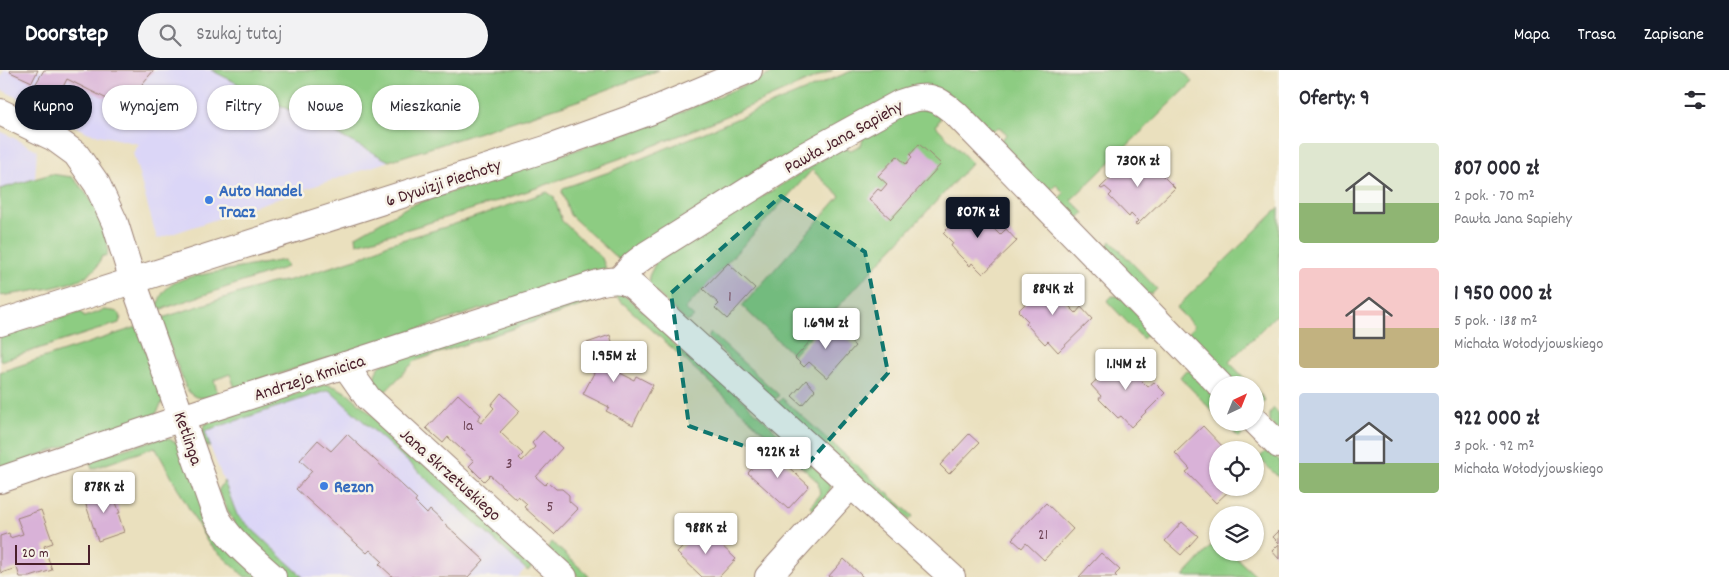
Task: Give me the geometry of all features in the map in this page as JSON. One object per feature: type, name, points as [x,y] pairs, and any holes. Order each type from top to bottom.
[{"type":"street","name":"6 Dywizji Piechoty","points":[[0,323],[549,148],[649,112],[749,70]]},
{"type":"street","name":"Pawła Jana Sapiehy","points":[[620,279],[647,254],[800,158],[900,103],[915,97],[930,97],[943,102],[956,114],[1211,376]]},
{"type":"street","points":[[0,112],[54,138],[76,154],[97,184],[115,224],[133,281]]},
{"type":"street","points":[[620,279],[635,288],[952,577]]},
{"type":"street","name":"Andrzeja Kmicica","points":[[0,480],[182,418],[598,283],[620,279]]},
{"type":"street","name":"Ketlinga","points":[[133,281],[216,516],[232,540],[272,577]]},
{"type":"street","name":"Jana Skrzetuskiego","points":[[345,366],[368,398],[564,577]]},
{"type":"street","points":[[1264,430],[1279,445]]},
{"type":"street","points":[[768,577],[851,486]]},
{"type":"highlighted area","points":[[781,196],[865,252],[888,373],[804,468],[689,426],[671,293]]},
{"type":"shaded area","name":"Auto Handel Tracz","points":[[4,70],[211,70],[240,85],[207,85],[207,130],[279,130],[279,105],[289,110],[289,130],[328,130],[389,161],[157,239],[133,153],[139,144],[83,130],[92,130],[92,85],[15,85],[15,96],[0,89],[0,79]]},
{"type":"shaded area","points":[[0,131],[37,150],[35,178],[0,189]]},
{"type":"shaded area","points":[[329,390],[525,569],[518,577],[303,577],[237,515],[204,431]]},
{"type":"green space","points":[[211,70],[659,70],[577,101],[389,161],[328,130],[362,130],[362,85],[289,85],[289,110],[279,105],[279,85],[240,85]]},
{"type":"green space","points":[[780,70],[833,70],[710,123],[616,160],[500,200],[357,244],[356,236],[409,206],[654,124]]},
{"type":"green space","points":[[854,70],[1182,70],[1193,82],[1071,200],[1084,213],[1078,219],[1071,218],[1059,206],[1059,198],[1064,193],[1056,185],[1051,190],[1043,189],[1001,147],[1001,140],[1007,134],[999,127],[993,131],[985,130],[948,93],[619,260],[570,215],[562,192],[563,188],[609,172]]},
{"type":"green space","points":[[914,108],[940,112],[940,119],[936,126],[972,163],[793,355],[742,306],[840,196],[812,170],[685,309],[694,317],[687,322],[650,286],[649,276],[656,262],[843,147],[851,150],[861,145],[864,135]]},
{"type":"green space","points":[[51,174],[72,177],[93,203],[106,234],[107,256],[102,256],[94,270],[76,281],[50,288],[0,296],[0,189]]},
{"type":"green space","points":[[547,192],[554,197],[562,221],[602,258],[606,269],[235,388],[230,374],[214,380],[218,394],[205,398],[193,395],[186,388],[159,319],[267,284],[290,280],[362,257],[388,244],[452,225]]},
{"type":"green space","points":[[1279,208],[1279,312],[1229,362],[1242,376],[1224,376],[1189,339],[1189,332],[1194,326],[1176,308]]},
{"type":"green space","points":[[1111,241],[1157,289],[1152,294],[1144,294],[1105,253],[1106,247]]},
{"type":"green space","points":[[284,260],[287,267],[156,311],[163,292],[171,285],[189,277]]},
{"type":"green space","points":[[605,291],[620,292],[671,334],[671,342],[693,362],[701,361],[831,483],[830,490],[815,511],[810,506],[820,495],[818,482],[614,295],[415,361],[381,396],[375,376],[381,365]]},
{"type":"green space","points":[[1112,296],[1120,296],[1148,326],[1148,334],[1143,339],[1107,301]]},
{"type":"green space","points":[[104,310],[118,313],[121,317],[119,323],[0,361],[0,337],[81,312],[84,317]]},
{"type":"green space","points":[[137,327],[163,401],[156,414],[0,469],[0,372]]},
{"type":"green space","points":[[711,333],[779,395],[774,401],[707,337]]},
{"type":"green space","points":[[1185,371],[1193,372],[1209,389],[1209,408],[1180,377]]},
{"type":"green space","points":[[326,384],[349,394],[532,560],[532,566],[528,571],[329,390],[205,431],[210,446],[202,446],[200,434],[205,424]]},
{"type":"green space","points":[[782,398],[913,516],[909,520],[777,404]]},
{"type":"green space","points":[[1274,408],[1279,414],[1279,432],[1269,421],[1269,414]]},
{"type":"green space","points":[[1232,431],[1246,431],[1239,438]]},
{"type":"green space","points":[[164,437],[176,442],[259,577],[245,577],[208,543],[155,447],[92,469],[89,460]]},
{"type":"green space","points":[[1268,449],[1279,460],[1279,478],[1264,463],[1264,453]]},
{"type":"green space","points":[[224,481],[237,515],[303,577],[288,577],[238,531],[218,491]]},
{"type":"green space","points":[[552,542],[590,577],[579,577],[547,548]]},
{"type":"green space","points":[[1209,549],[1209,561],[1240,561],[1257,577],[1183,577]]},
{"type":"building","points":[[11,70],[38,70],[32,82],[10,72]]},
{"type":"building","points":[[44,70],[154,70],[142,85],[102,85],[102,96],[92,92],[92,85],[79,85],[67,79],[64,85],[35,85]]},
{"type":"building","points":[[919,144],[941,164],[891,219],[869,199],[878,189],[881,191],[887,184],[878,176],[897,156],[906,164],[912,157],[910,155]]},
{"type":"building","points":[[1138,151],[1175,188],[1137,225],[1135,224],[1138,221],[1131,214],[1129,217],[1109,196],[1112,193],[1105,187],[1100,188]]},
{"type":"building","points":[[977,200],[988,211],[982,217],[1000,235],[1006,229],[1017,241],[983,274],[972,263],[970,266],[960,256],[951,246],[953,243],[943,233]]},
{"type":"building","points":[[728,263],[755,288],[727,319],[715,308],[719,304],[703,289]]},
{"type":"building","points":[[1052,277],[1064,289],[1058,294],[1066,303],[1076,313],[1081,307],[1092,319],[1058,352],[1048,341],[1045,344],[1026,324],[1028,321],[1018,311]]},
{"type":"building","points":[[828,321],[855,346],[827,378],[809,362],[804,367],[795,358]]},
{"type":"building","points":[[610,335],[617,358],[608,361],[610,368],[634,380],[636,376],[653,385],[633,425],[606,411],[609,407],[583,394],[594,373],[584,344]]},
{"type":"building","points":[[1125,353],[1136,364],[1131,369],[1148,387],[1154,382],[1165,393],[1131,427],[1121,416],[1118,418],[1099,399],[1101,396],[1091,385]]},
{"type":"building","points":[[806,380],[815,390],[802,405],[792,396]]},
{"type":"building","points":[[501,393],[520,411],[500,432],[523,454],[519,458],[522,461],[535,447],[532,443],[543,431],[562,448],[536,477],[545,485],[548,482],[556,489],[562,489],[569,495],[569,501],[578,509],[554,534],[524,507],[527,504],[518,496],[516,499],[490,475],[484,481],[469,466],[474,461],[448,437],[443,443],[426,428],[458,394],[481,415],[477,420],[481,423],[494,408],[491,405]]},
{"type":"building","points":[[1203,426],[1217,441],[1209,441],[1209,496],[1186,472],[1190,469],[1175,453]]},
{"type":"building","points":[[347,434],[417,499],[415,502],[427,514],[430,510],[484,560],[468,577],[393,577],[379,564],[382,561],[370,550],[367,553],[296,489],[312,471],[300,460],[318,440],[331,451]]},
{"type":"building","points":[[969,434],[979,443],[949,474],[940,465]]},
{"type":"building","points":[[769,449],[809,486],[788,509],[748,473]]},
{"type":"building","points":[[110,487],[120,513],[118,513],[124,532],[98,541],[83,496]]},
{"type":"building","points":[[1209,496],[1223,496],[1216,503]]},
{"type":"building","points":[[1046,503],[1073,529],[1044,560],[1026,543],[1022,548],[1012,539]]},
{"type":"building","points":[[41,510],[53,543],[44,546],[52,570],[30,577],[20,577],[17,568],[1,573],[0,536],[9,533],[10,538],[23,534],[17,518]]},
{"type":"building","points":[[1182,522],[1198,536],[1181,555],[1165,541]]},
{"type":"building","points":[[702,527],[736,559],[719,577],[702,577],[677,553]]},
{"type":"building","points":[[1279,531],[1279,543],[1273,537]]},
{"type":"building","points":[[1279,544],[1279,559],[1272,551]]},
{"type":"building","points":[[1101,553],[1120,570],[1115,575],[1117,577],[1079,577]]},
{"type":"building","points":[[844,559],[863,577],[828,577]]},
{"type":"place","name":"Auto Handel Tracz","points":[[209,200]]},
{"type":"place","name":"Rezon","points":[[324,486]]}]
